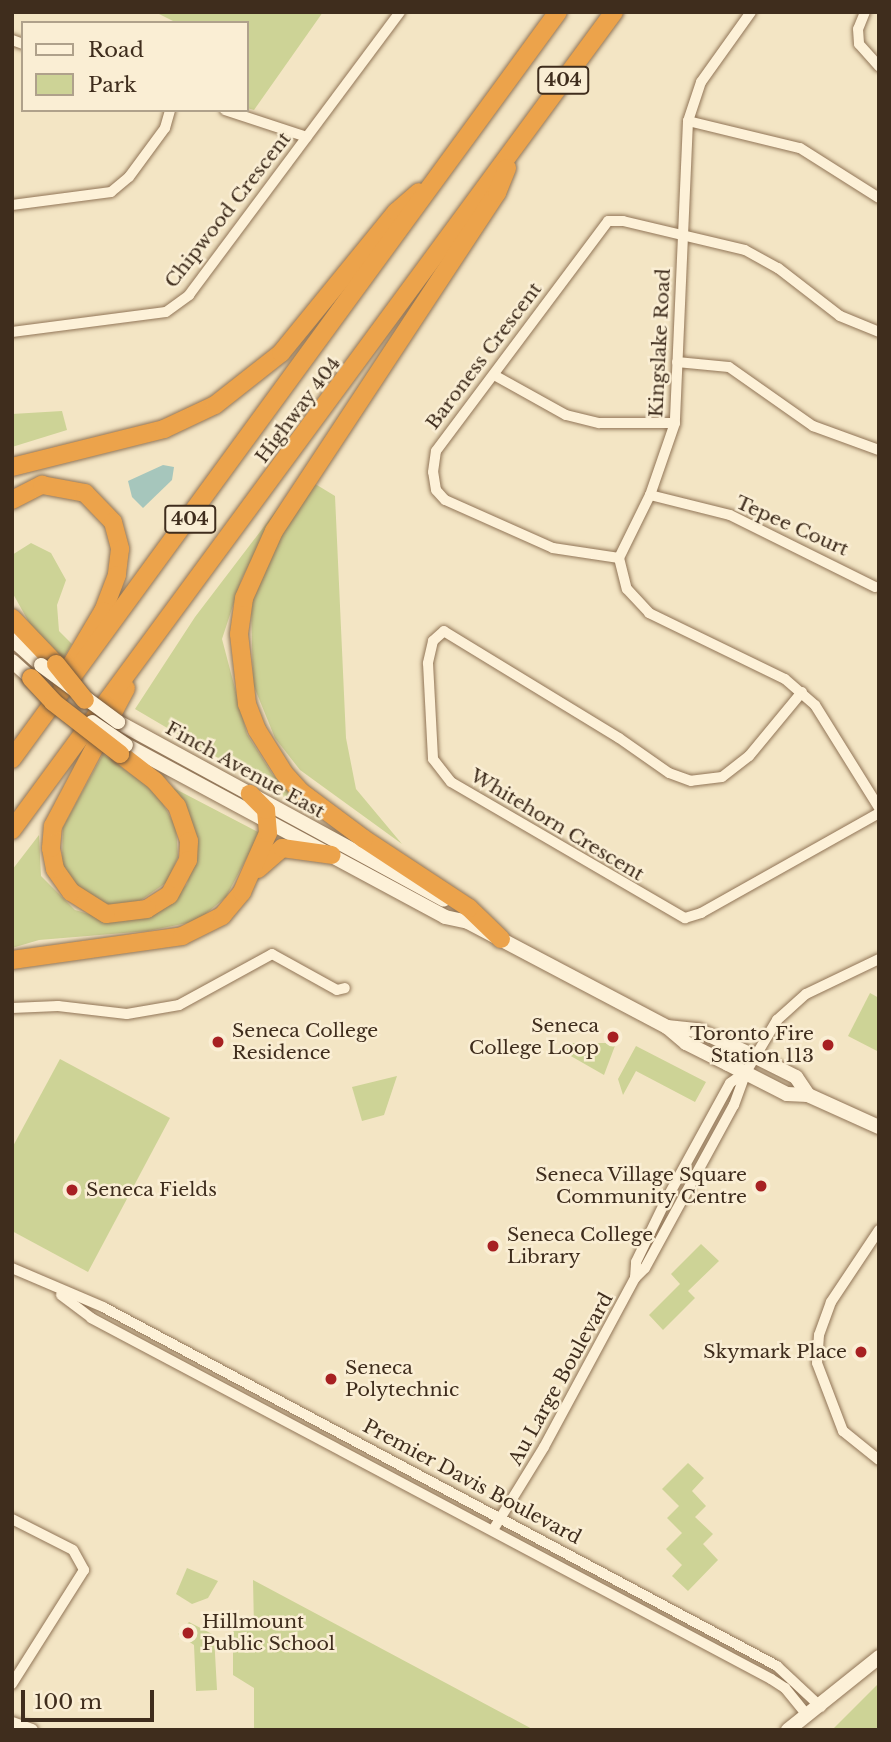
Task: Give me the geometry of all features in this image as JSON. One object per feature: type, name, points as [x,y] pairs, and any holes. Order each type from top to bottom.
[{"type":"highway","name":"Highway 404","points":[[12,759],[333,324],[435,178],[558,12]]},
{"type":"highway","name":"Highway 404","points":[[12,830],[614,12]]},
{"type":"highway","points":[[501,939],[469,908],[364,839],[301,792],[284,773],[257,730],[247,704],[239,634],[244,598],[274,531],[497,193],[514,149]]},
{"type":"highway","points":[[12,467],[164,429],[215,405],[281,353],[396,212],[435,178]]},
{"type":"highway","points":[[12,500],[42,485],[85,493],[113,522],[120,548],[117,575],[103,611],[46,713]]},
{"type":"highway","points":[[12,618],[43,669],[53,702],[123,750],[155,780],[177,806],[189,851],[181,878],[169,895],[146,909],[106,914],[71,892],[55,869],[53,826],[147,645]]},
{"type":"highway","points":[[43,669],[85,700]]},
{"type":"highway","points":[[242,892],[270,821],[250,794]]},
{"type":"highway","points":[[12,960],[182,936],[222,916],[265,861],[282,848],[332,855]]},
{"type":"main road","points":[[12,639],[43,669]]},
{"type":"main road","points":[[12,661],[43,669]]},
{"type":"main road","name":"Finch Avenue East","points":[[85,700],[130,729],[452,904],[468,922]]},
{"type":"main road","name":"Finch Avenue East","points":[[123,750],[270,821],[445,917],[468,922],[501,939],[667,1027],[686,1043],[787,1094],[808,1095],[878,1130]]},
{"type":"main road","name":"Finch Avenue East","points":[[667,1027],[698,1030],[754,1056],[796,1077],[808,1095]]},
{"type":"main road","points":[[788,1730],[821,1707],[879,1657]]},
{"type":"street","name":"Chipwood Crescent","points":[[12,332],[166,312],[189,295],[400,12]]},
{"type":"street","name":"Kingslake Road","points":[[620,558],[650,495],[675,423],[688,121],[701,82],[751,12]]},
{"type":"street","points":[[865,12],[858,29],[859,44],[879,66]]},
{"type":"street","points":[[12,205],[111,192],[129,177],[165,128],[169,112]]},
{"type":"street","points":[[231,112],[307,137]]},
{"type":"street","points":[[688,121],[800,148],[879,198]]},
{"type":"street","name":"Baroness Crescent","points":[[620,558],[553,548],[445,499],[436,490],[436,451],[608,221],[683,234]]},
{"type":"street","points":[[683,234],[745,250],[778,268],[840,316],[879,332]]},
{"type":"street","points":[[677,362],[729,367],[813,426],[879,450]]},
{"type":"street","points":[[494,375],[566,415],[599,423],[675,423]]},
{"type":"street","name":"Tepee Court","points":[[650,495],[730,515],[875,587]]},
{"type":"street","points":[[620,558],[627,589],[649,613],[785,679],[802,692],[815,705],[879,810]]},
{"type":"street","name":"Whitehorn Crescent","points":[[802,692],[750,756],[722,777],[691,781],[669,773],[444,631],[433,641],[428,663],[433,759],[451,782],[685,918],[701,913],[879,810]]},
{"type":"street","points":[[12,1008],[58,1006],[127,1014],[179,1005],[272,954],[337,989],[345,988]]},
{"type":"street","name":"Au Large Boulevard","points":[[493,1530],[504,1518],[635,1278],[636,1262],[666,1200],[730,1083],[746,1072],[777,1020],[806,994],[879,959]]},
{"type":"street","points":[[879,1230],[831,1302],[819,1335],[817,1363],[844,1431],[879,1460]]},
{"type":"street","name":"Premier Davis Boulevard","points":[[12,1268],[55,1290],[99,1305],[778,1666],[821,1707]]},
{"type":"street","name":"Premier Davis Boulevard","points":[[55,1290],[91,1318],[771,1679],[785,1688],[808,1716]]},
{"type":"street","points":[[12,1519],[73,1550],[84,1570],[12,1684]]},
{"type":"street","points":[[12,1723],[32,1730]]},
{"type":"green space","points":[[155,12],[323,12],[254,110],[248,108],[248,21],[173,21]]},
{"type":"green space","points":[[62,411],[67,430],[12,447],[12,414]]},
{"type":"green space","points":[[312,482],[335,496],[346,738],[356,789],[402,844],[300,770],[275,738],[253,684],[251,604],[265,561]]},
{"type":"green space","points":[[285,499],[242,578],[222,639],[247,734],[273,775],[315,815],[135,709],[195,617]]},
{"type":"green space","points":[[31,543],[51,553],[66,580],[57,605],[59,631],[72,644],[63,659],[31,626],[12,592],[12,555]]},
{"type":"green space","points":[[103,754],[157,793],[176,827],[178,857],[167,882],[137,903],[111,905],[90,899],[72,883],[62,863],[63,827]]},
{"type":"green space","points":[[164,783],[260,833],[226,897],[197,921],[148,931],[39,940],[12,948],[12,870],[39,835],[41,876],[75,910],[113,921],[172,900],[187,884],[198,844],[186,806]]},
{"type":"green space","points":[[870,993],[879,998],[879,1052],[848,1036]]},
{"type":"green space","points":[[571,1043],[616,1043],[604,1075],[562,1051]]},
{"type":"green space","points":[[636,1046],[706,1082],[695,1102],[636,1071],[623,1095],[618,1079]]},
{"type":"green space","name":"Seneca Fields","points":[[60,1059],[170,1118],[88,1272],[12,1231],[12,1148]]},
{"type":"green space","points":[[397,1076],[384,1115],[362,1121],[352,1087]]},
{"type":"green space","points":[[701,1244],[719,1261],[688,1291],[695,1298],[663,1330],[649,1315],[680,1284],[671,1274]]},
{"type":"green space","points":[[688,1463],[704,1478],[692,1491],[706,1506],[695,1517],[713,1534],[703,1544],[718,1560],[688,1591],[672,1576],[682,1565],[666,1549],[682,1533],[667,1518],[679,1506],[662,1489]]},
{"type":"green space","points":[[187,1568],[218,1581],[208,1598],[192,1604],[176,1594]]},
{"type":"green space","points":[[253,1580],[534,1730],[254,1730],[254,1688],[233,1675],[233,1631],[254,1628]]},
{"type":"green space","points":[[189,1622],[214,1635],[217,1690],[196,1691],[194,1645],[178,1634]]},
{"type":"green space","points":[[879,1683],[879,1730],[832,1730]]},
{"type":"water","points":[[163,465],[174,467],[172,480],[143,508],[132,497],[128,481]]},
{"type":"place","name":"Seneca College Loop","points":[[613,1037]]},
{"type":"place","name":"Seneca College Residence","points":[[218,1042]]},
{"type":"place","name":"Toronto Fire Station 113","points":[[828,1045]]},
{"type":"place","name":"Seneca Village Square Community Centre","points":[[761,1186]]},
{"type":"place","name":"Seneca Fields","points":[[72,1190]]},
{"type":"place","name":"Seneca College Library","points":[[493,1246]]},
{"type":"place","name":"Skymark Place","points":[[861,1352]]},
{"type":"place","name":"Seneca Polytechnic","points":[[331,1379]]},
{"type":"place","name":"Hillmount Public School","points":[[188,1633]]}]
